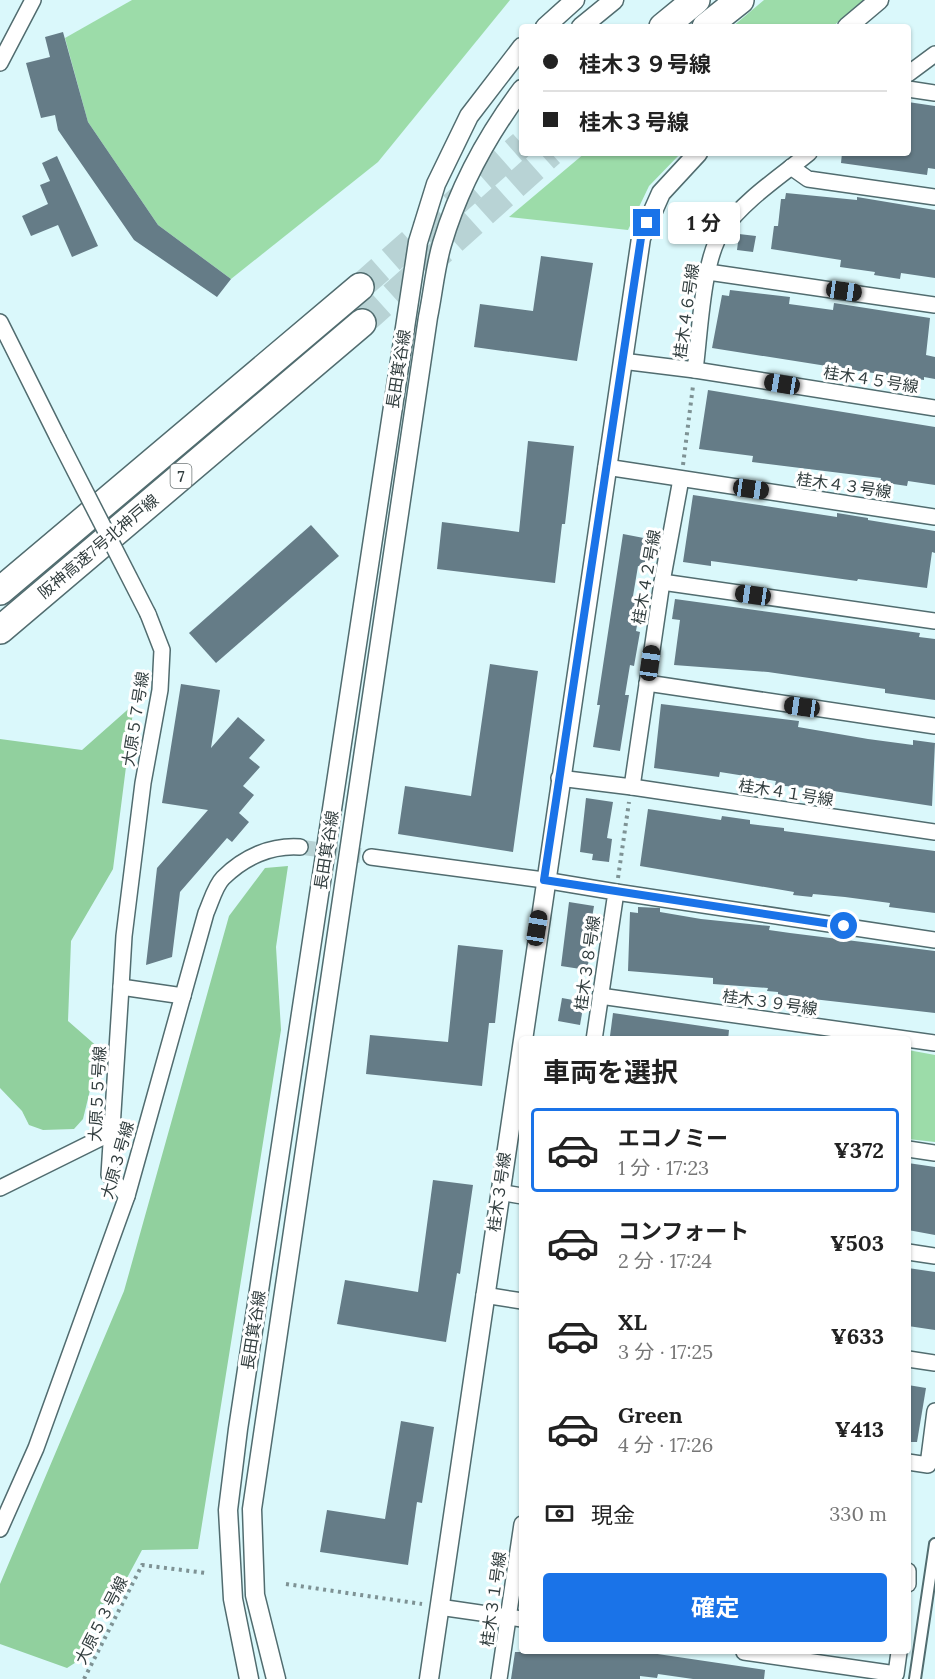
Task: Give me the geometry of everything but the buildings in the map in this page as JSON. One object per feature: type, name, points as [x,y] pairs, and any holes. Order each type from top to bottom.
[{"type":"highway","points":[[667,24],[696,0]]},
{"type":"highway","points":[[710,24],[740,0]]},
{"type":"highway","name":"阪神高速7号北神戸線","points":[[0,591],[360,287]]},
{"type":"highway","name":"阪神高速7号北神戸線","points":[[0,630],[362,323]]},
{"type":"street","points":[[0,63],[33,0]]},
{"type":"street","points":[[547,24],[575,0]]},
{"type":"street","points":[[585,24],[614,0]]},
{"type":"street","points":[[851,24],[879,0]]},
{"type":"street","name":"長田箕谷線","points":[[249,1679],[233,1599],[229,1498],[418,242],[436,184],[469,116],[519,51]]},
{"type":"street","points":[[911,72],[935,54]]},
{"type":"street","points":[[911,89],[935,93]]},
{"type":"street","name":"長田箕谷線","points":[[276,1679],[255,1595],[252,1509],[428,317],[441,246],[462,188],[495,124],[519,93]]},
{"type":"street","name":"桂木３号線","points":[[522,1036],[641,238],[661,193],[695,156]]},
{"type":"street","name":"桂木４６号線","points":[[622,361],[695,370],[708,272],[722,231],[738,213],[805,156]]},
{"type":"street","points":[[791,167],[808,179],[935,197]]},
{"type":"street","points":[[708,272],[935,304]]},
{"type":"street","name":"大原５７号線","points":[[0,322],[148,614],[162,650],[160,690],[143,783],[124,936],[121,987]]},
{"type":"street","name":"桂木４５号線","points":[[695,370],[935,408]]},
{"type":"street","name":"桂木４３号線","points":[[606,467],[935,517]]},
{"type":"street","name":"桂木４２号線","points":[[632,787],[662,582],[681,479]]},
{"type":"street","points":[[662,582],[935,621]]},
{"type":"street","points":[[647,684],[935,726]]},
{"type":"street","points":[[559,778],[632,787]]},
{"type":"street","name":"桂木４１号線","points":[[632,787],[935,832]]},
{"type":"street","name":"大原３号線","points":[[0,1529],[36,1448],[127,1196],[206,913],[222,879],[253,855],[283,846],[300,847]]},
{"type":"street","points":[[371,857],[544,880],[935,940]]},
{"type":"street","name":"桂木３８号線","points":[[595,1036],[616,892]]},
{"type":"street","points":[[121,987],[183,996]]},
{"type":"street","name":"大原５５号線","points":[[121,987],[109,1175],[127,1196]]},
{"type":"street","name":"桂木３９号線","points":[[600,996],[885,1036]]},
{"type":"street","name":"桂木３９号線","points":[[911,1040],[935,1043]]},
{"type":"street","name":"桂木３号線","points":[[429,1679],[519,1053]]},
{"type":"street","points":[[0,1188],[113,1132]]},
{"type":"street","points":[[911,1149],[935,1153]]},
{"type":"street","points":[[499,1192],[519,1195]]},
{"type":"street","points":[[911,1252],[935,1256]]},
{"type":"street","points":[[484,1295],[519,1301]]},
{"type":"street","points":[[911,1359],[935,1363]]},
{"type":"street","points":[[911,1463],[928,1466],[935,1411]]},
{"type":"street","points":[[915,1679],[935,1544]]},
{"type":"street","name":"桂木３１号線","points":[[499,1679],[515,1618],[519,1564]]},
{"type":"street","points":[[439,1607],[515,1618]]},
{"type":"street","points":[[758,1654],[896,1674],[899,1654]]},
{"type":"path","points":[[681,479],[695,370]]},
{"type":"path","points":[[616,892],[632,787]]},
{"type":"path","name":"大原５３号線","points":[[84,1679],[142,1564],[206,1573]]},
{"type":"path","points":[[286,1584],[439,1607]]},
{"type":"green space","points":[[132,0],[510,0],[378,162],[231,279],[158,225],[88,122],[65,38]]},
{"type":"green space","points":[[764,0],[865,0],[836,24],[736,24]]},
{"type":"green space","points":[[581,156],[678,156],[649,186],[628,230],[509,217]]},
{"type":"green space","points":[[134,704],[113,869],[71,941],[68,1021],[100,1049],[83,1119],[74,1129],[43,1130],[29,1125],[22,1111],[0,1088],[0,739],[82,750]]},
{"type":"green space","points":[[288,866],[276,947],[281,1030],[198,1549],[142,1550],[113,1604],[100,1604],[81,1659],[67,1668],[0,1644],[0,1584],[124,1291],[229,916],[265,868]]},
{"type":"green space","points":[[911,1051],[935,1055],[935,1142],[911,1139]]},
{"type":"tunnel","points":[[360,287],[519,147]]},
{"type":"tunnel","points":[[362,323],[548,156]]},
{"type":"tunnel","points":[[300,847],[371,857]]},
{"type":"route","points":[[647,223],[641,238],[544,880],[844,926]]}]
